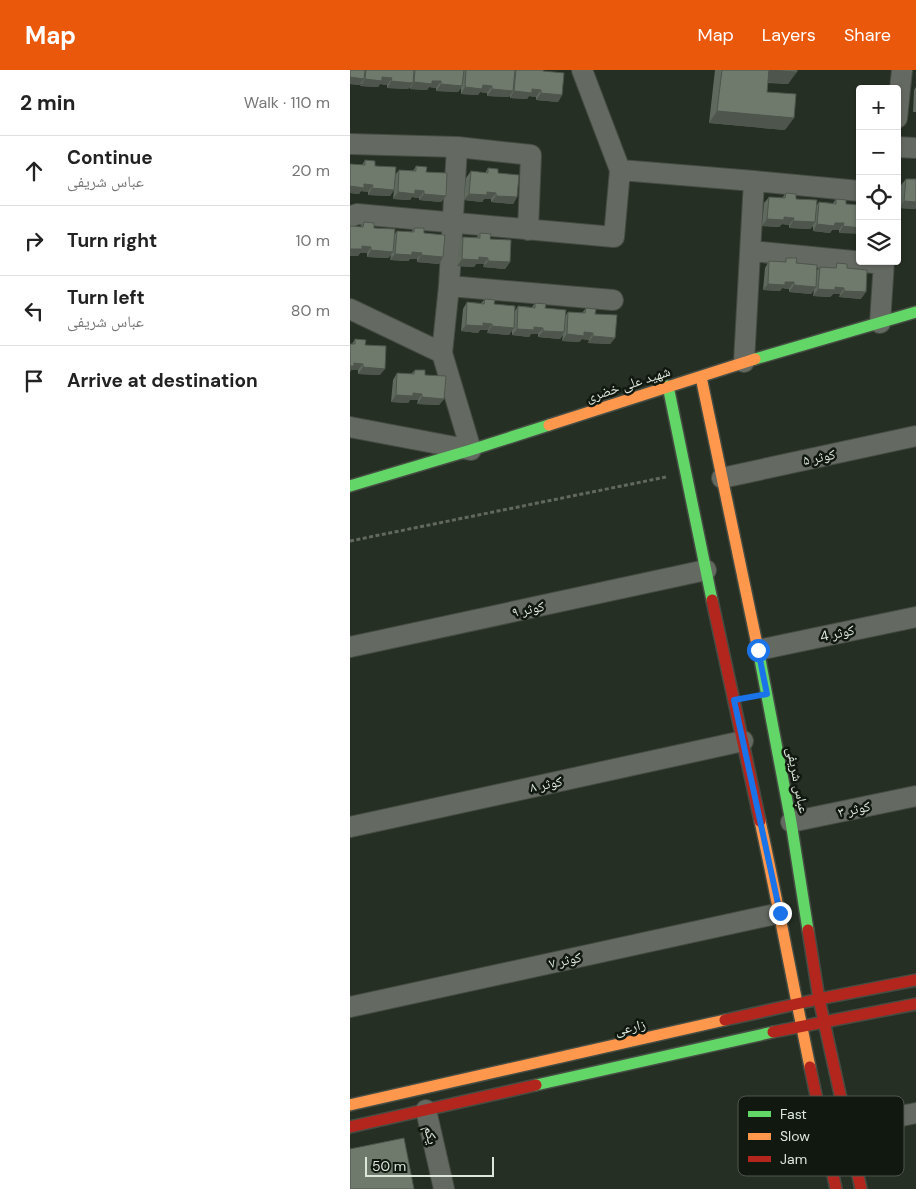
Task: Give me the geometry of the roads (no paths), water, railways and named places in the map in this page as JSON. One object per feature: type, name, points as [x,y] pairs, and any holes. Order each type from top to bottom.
[{"type":"main road","name":"شهید علی خضری","points":[[350,486],[471,450],[744,362],[916,312]]},
{"type":"main road","name":"عباس شریفی","points":[[700,377],[758,650],[763,694],[791,822],[820,999],[841,1096]]},
{"type":"main road","points":[[668,386],[706,570],[738,699],[743,741],[817,1096]]},
{"type":"main road","name":"زارعی","points":[[350,1105],[820,999],[916,980]]},
{"type":"main road","points":[[350,1127],[802,1026],[916,1004]]},
{"type":"main road","points":[[833,1176],[836,1189]]},
{"type":"main road","name":"عباس شریفی","points":[[858,1176],[861,1189]]},
{"type":"street","points":[[350,217],[357,214],[614,237],[620,170],[582,70]]},
{"type":"street","points":[[900,85],[902,70]]},
{"type":"street","points":[[350,144],[457,147],[531,155],[528,230]]},
{"type":"street","points":[[901,146],[916,148]]},
{"type":"street","points":[[350,427],[471,450],[442,353],[449,286],[457,147]]},
{"type":"street","points":[[620,170],[856,191]]},
{"type":"street","points":[[744,362],[754,181]]},
{"type":"street","points":[[751,251],[856,260]]},
{"type":"street","points":[[880,322],[884,265]]},
{"type":"street","points":[[449,286],[613,300]]},
{"type":"street","points":[[350,309],[442,353]]},
{"type":"street","name":"کوثر ۵","points":[[722,478],[916,436]]},
{"type":"street","name":"کوثر ۹","points":[[350,647],[706,570]]},
{"type":"street","name":"کوثر 4","points":[[758,650],[916,616]]},
{"type":"street","name":"کوثر ۸","points":[[350,827],[743,741]]},
{"type":"street","name":"کوثر ۳","points":[[791,822],[916,796]]},
{"type":"street","name":"کوثر ۷","points":[[350,1007],[780,913]]},
{"type":"street","name":"یکم","points":[[426,1110],[444,1189]]}]
